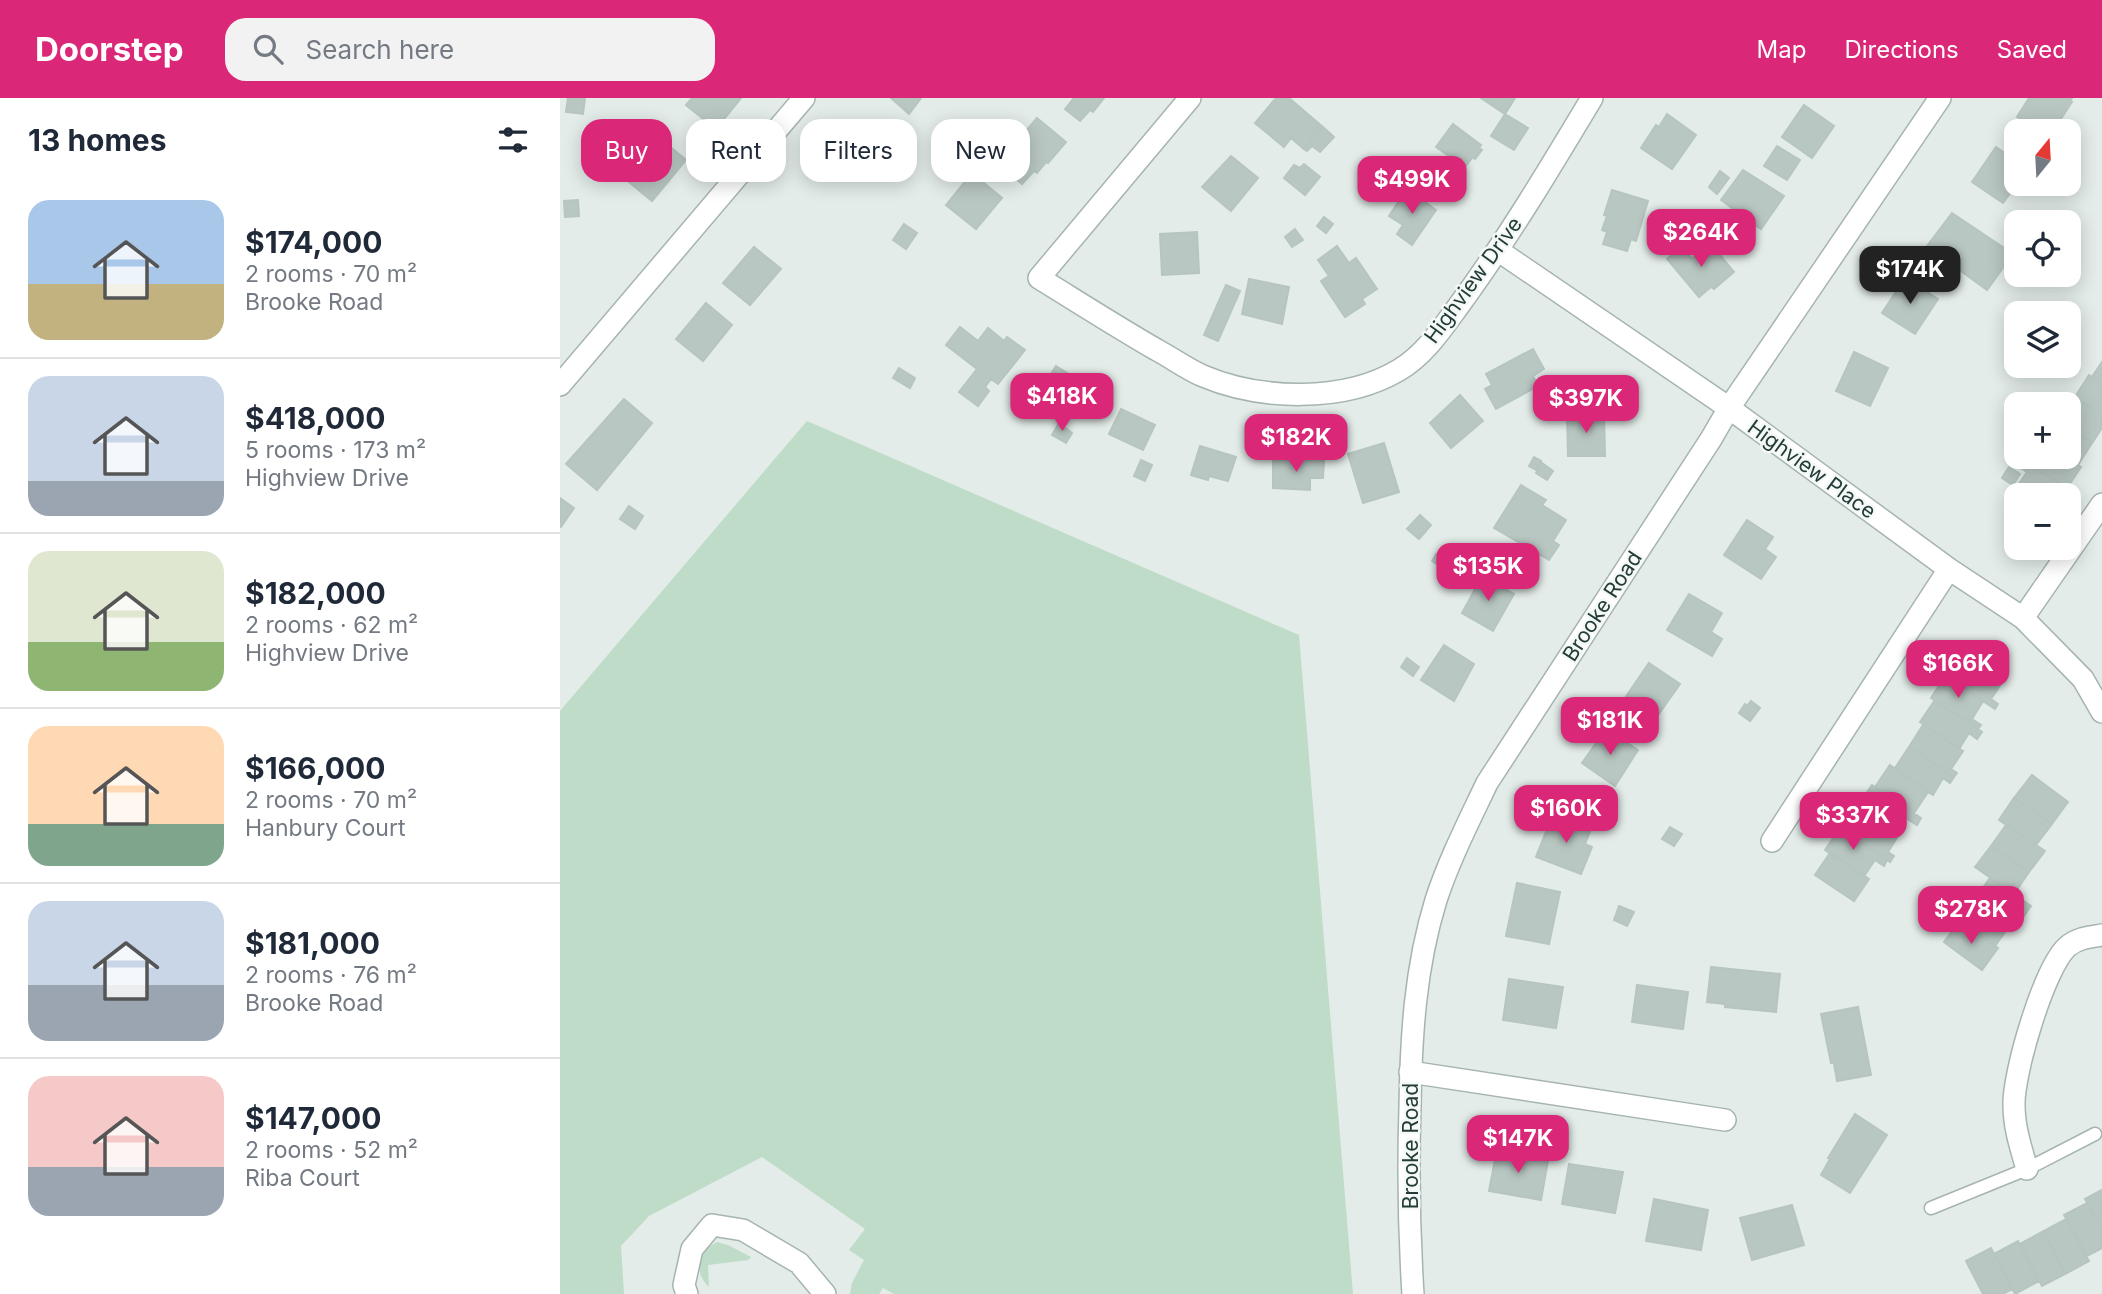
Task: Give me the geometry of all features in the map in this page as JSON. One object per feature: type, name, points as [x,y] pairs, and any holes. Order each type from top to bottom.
[{"type":"street","points":[[560,385],[804,98]]},
{"type":"street","name":"Highview Drive","points":[[1190,98],[1039,278],[1202,375],[1231,385],[1288,395],[1322,393],[1369,383],[1409,363],[1434,338],[1499,251],[1592,98]]},
{"type":"street","name":"Brooke Road","points":[[1413,1294],[1408,1160],[1411,1043],[1418,981],[1436,900],[1469,820],[1487,783],[1729,408],[1940,98]]},
{"type":"street","name":"Highview Place","points":[[1499,251],[1729,408],[1949,569],[2023,618],[2083,678],[2101,708]]},
{"type":"street","points":[[2023,618],[2102,504]]},
{"type":"street","points":[[1772,841],[1949,569]]},
{"type":"street","points":[[2026,1169],[2015,1127],[2013,1102],[2028,1031],[2063,951],[2076,940],[2102,935]]},
{"type":"street","points":[[1410,1072],[1725,1120]]},
{"type":"street","points":[[687,1294],[684,1285],[692,1249],[712,1225],[743,1230],[799,1263],[825,1294]]},
{"type":"lane","points":[[1931,1208],[2026,1169],[2095,1133]]},
{"type":"green space","points":[[807,421],[1299,635],[1353,1294],[894,1294],[883,1288],[879,1294],[850,1294],[852,1283],[864,1260],[849,1250],[865,1229],[762,1157],[649,1216],[621,1246],[624,1294],[560,1294],[560,711]]},
{"type":"green space","points":[[717,1242],[751,1257],[748,1260],[708,1265],[709,1287],[699,1269],[701,1256]]},
{"type":"building","points":[[568,98],[585,98],[583,114],[566,112]]},
{"type":"building","points":[[692,98],[741,98],[724,119],[704,119],[686,105]]},
{"type":"building","points":[[891,98],[921,98],[909,114]]},
{"type":"building","points":[[1074,98],[1104,98],[1093,112],[1090,110],[1080,121],[1065,109]]},
{"type":"building","points":[[1276,98],[1289,98],[1323,127],[1304,149],[1291,138],[1284,147],[1255,123]]},
{"type":"building","points":[[1481,98],[1515,98],[1505,114]]},
{"type":"building","points":[[2029,98],[2072,98],[2061,119],[2017,117]]},
{"type":"building","points":[[1804,105],[1834,126],[1812,158],[1782,137]]},
{"type":"building","points":[[1505,114],[1528,128],[1514,150],[1491,136]]},
{"type":"building","points":[[1667,114],[1696,135],[1672,169],[1641,148]]},
{"type":"building","points":[[1037,118],[1066,142],[1048,163],[1030,175],[1030,126]]},
{"type":"building","points":[[1453,124],[1481,145],[1479,148],[1482,150],[1465,167],[1436,147]]},
{"type":"building","points":[[1323,127],[1334,137],[1320,152],[1312,146],[1307,151],[1304,149]]},
{"type":"building","points":[[1777,146],[1800,160],[1787,180],[1764,166]]},
{"type":"building","points":[[1996,147],[2004,153],[2004,196],[2008,196],[2003,203],[1972,182]]},
{"type":"building","points":[[672,148],[686,160],[672,177]]},
{"type":"building","points":[[1231,156],[1258,178],[1231,211],[1202,187]]},
{"type":"building","points":[[1304,164],[1320,177],[1305,195],[1284,178],[1294,165],[1300,168]]},
{"type":"building","points":[[1743,170],[1784,196],[1761,229],[1721,200]]},
{"type":"building","points":[[1720,171],[1729,178],[1717,194],[1709,187]]},
{"type":"building","points":[[629,182],[668,182],[652,201]]},
{"type":"building","points":[[965,182],[983,182],[1002,198],[976,229],[946,205]]},
{"type":"building","points":[[1407,189],[1436,210],[1412,245],[1397,234],[1403,225],[1389,216]]},
{"type":"building","points":[[1612,190],[1648,201],[1636,241],[1631,239],[1627,251],[1603,244],[1607,232],[1602,230],[1607,216],[1604,215]]},
{"type":"building","points":[[578,200],[579,216],[565,217],[564,201]]},
{"type":"building","points":[[1703,211],[1719,223],[1713,232],[1696,220]]},
{"type":"building","points":[[1952,213],[2004,248],[2004,266],[1987,290],[1927,246]]},
{"type":"building","points":[[1324,217],[1333,224],[1326,233],[1317,226]]},
{"type":"building","points":[[1665,218],[1672,224],[1664,234],[1657,229]]},
{"type":"building","points":[[1683,218],[1690,223],[1684,231],[1677,227]]},
{"type":"building","points":[[904,224],[917,233],[906,249],[893,240]]},
{"type":"building","points":[[1295,229],[1303,240],[1292,247],[1285,237]]},
{"type":"building","points":[[1197,232],[1199,273],[1162,275],[1160,234]]},
{"type":"building","points":[[1710,243],[1734,272],[1714,289],[1711,287],[1699,297],[1667,259],[1682,247],[1692,259]]},
{"type":"building","points":[[1337,246],[1349,263],[1356,258],[1377,289],[1362,299],[1365,304],[1345,317],[1321,281],[1329,276],[1318,260]]},
{"type":"building","points":[[754,247],[781,269],[750,305],[723,283]]},
{"type":"building","points":[[1905,278],[1938,299],[1915,334],[1882,313]]},
{"type":"building","points":[[1249,279],[1289,287],[1282,324],[1242,314]]},
{"type":"building","points":[[1226,285],[1240,291],[1218,341],[1204,335]]},
{"type":"building","points":[[706,303],[732,325],[703,361],[676,339]]},
{"type":"building","points":[[960,327],[978,341],[988,328],[1004,341],[1007,337],[1025,350],[998,384],[991,379],[985,387],[989,391],[978,406],[959,392],[977,369],[946,345]]},
{"type":"building","points":[[1533,349],[1544,369],[1533,376],[1538,386],[1496,409],[1485,389],[1492,385],[1486,374]]},
{"type":"building","points":[[1854,352],[1888,368],[1870,406],[1836,391]]},
{"type":"building","points":[[2102,362],[2102,384],[2092,377]]},
{"type":"building","points":[[1056,366],[1088,386],[1074,408],[1041,390]]},
{"type":"building","points":[[899,368],[915,378],[910,388],[893,378]]},
{"type":"building","points":[[2089,375],[2102,384],[2102,416],[2081,401],[2081,392],[2078,392]]},
{"type":"building","points":[[1460,395],[1483,421],[1451,448],[1430,423]]},
{"type":"building","points":[[624,399],[652,423],[597,490],[566,464]]},
{"type":"building","points":[[2081,402],[2102,416],[2102,428],[2092,443],[2081,436]]},
{"type":"building","points":[[1121,409],[1155,425],[1143,450],[1109,434]]},
{"type":"building","points":[[1604,413],[1605,456],[1568,456],[1567,414]]},
{"type":"building","points":[[1059,423],[1072,433],[1066,443],[1052,435]]},
{"type":"building","points":[[2081,436],[2092,443],[2081,460]]},
{"type":"building","points":[[1384,443],[1399,492],[1363,503],[1348,454]]},
{"type":"building","points":[[1200,446],[1236,457],[1228,481],[1209,476],[1208,480],[1191,475]]},
{"type":"building","points":[[1534,457],[1541,461],[1536,470],[1529,466]]},
{"type":"building","points":[[1141,460],[1152,465],[1145,481],[1134,476]]},
{"type":"building","points":[[1273,460],[1324,461],[1323,478],[1310,478],[1310,490],[1273,488]]},
{"type":"building","points":[[1542,463],[1553,471],[1547,480],[1536,473]]},
{"type":"building","points":[[2008,469],[2020,474],[2014,483],[2002,478]]},
{"type":"building","points":[[2022,469],[2036,469],[2059,483],[2019,483],[2027,472]]},
{"type":"building","points":[[2039,469],[2080,469],[2070,483],[2060,483]]},
{"type":"building","points":[[1521,485],[1546,500],[1542,505],[1566,520],[1553,541],[1559,545],[1549,560],[1494,528]]},
{"type":"building","points":[[560,498],[574,508],[561,527],[560,526]]},
{"type":"building","points":[[629,506],[643,516],[635,529],[620,519]]},
{"type":"building","points":[[1420,515],[1431,525],[1419,539],[1407,529]]},
{"type":"building","points":[[1747,520],[1773,537],[1765,549],[1776,557],[1761,579],[1724,555]]},
{"type":"building","points":[[1436,554],[1447,560],[1443,568],[1432,561]]},
{"type":"building","points":[[1482,576],[1514,594],[1493,631],[1462,613]]},
{"type":"building","points":[[1689,594],[1722,613],[1711,632],[1722,639],[1712,656],[1667,630]]},
{"type":"building","points":[[1444,645],[1474,664],[1454,701],[1421,680]]},
{"type":"building","points":[[1966,656],[2003,681],[1991,699],[1998,704],[1995,709],[1951,679]]},
{"type":"building","points":[[1407,658],[1419,667],[1413,676],[1401,667]]},
{"type":"building","points":[[1649,663],[1680,684],[1656,718],[1625,698]]},
{"type":"building","points":[[1946,675],[1983,701],[1972,719],[1981,725],[1978,729],[1931,698]]},
{"type":"building","points":[[1935,700],[1982,732],[1977,739],[1969,733],[1959,749],[1920,722]]},
{"type":"building","points":[[1751,701],[1760,708],[1750,721],[1739,713],[1745,704],[1747,706]]},
{"type":"building","points":[[1923,725],[1963,751],[1951,769],[1957,773],[1954,777],[1909,747]]},
{"type":"building","points":[[1606,729],[1638,750],[1615,786],[1582,763]]},
{"type":"building","points":[[1909,747],[1954,777],[1950,783],[1943,778],[1933,795],[1895,768]]},
{"type":"building","points":[[1890,765],[1928,792],[1914,813],[1875,787]]},
{"type":"building","points":[[2032,775],[2068,802],[2052,824],[2014,798]]},
{"type":"building","points":[[1872,785],[1921,818],[1917,825],[1904,817],[1893,833],[1856,809]]},
{"type":"building","points":[[2014,798],[2052,824],[2036,845],[1999,820]]},
{"type":"building","points":[[1858,810],[1898,836],[1888,852],[1894,856],[1890,862],[1844,830]]},
{"type":"building","points":[[1553,814],[1591,829],[1585,844],[1592,847],[1581,874],[1536,857]]},
{"type":"building","points":[[2006,825],[2045,851],[2029,872],[1991,846]]},
{"type":"building","points":[[1670,827],[1682,834],[1674,846],[1662,839]]},
{"type":"building","points":[[1840,828],[1887,860],[1884,866],[1875,860],[1864,876],[1825,850]]},
{"type":"building","points":[[1991,846],[2029,872],[2014,894],[1975,867]]},
{"type":"building","points":[[1830,853],[1869,879],[1854,901],[1815,875]]},
{"type":"building","points":[[1990,878],[2031,906],[2016,927],[1975,899]]},
{"type":"building","points":[[1517,883],[1560,892],[1549,944],[1506,936]]},
{"type":"building","points":[[1973,897],[2011,924],[1995,946],[1956,920]]},
{"type":"building","points":[[1619,906],[1634,912],[1627,926],[1614,920]]},
{"type":"building","points":[[1959,922],[1998,948],[1982,970],[1944,942]]},
{"type":"building","points":[[1711,967],[1780,974],[1776,1012],[1725,1007],[1725,1004],[1707,1002]]},
{"type":"building","points":[[1509,979],[1563,987],[1556,1028],[1503,1020]]},
{"type":"building","points":[[1637,985],[1688,992],[1683,1029],[1632,1022]]},
{"type":"building","points":[[1858,1007],[1871,1075],[1837,1081],[1821,1014]]},
{"type":"building","points":[[1855,1114],[1887,1135],[1850,1193],[1821,1175],[1830,1159],[1828,1158]]},
{"type":"building","points":[[1497,1149],[1548,1161],[1541,1200],[1489,1191]]},
{"type":"building","points":[[1569,1164],[1623,1172],[1615,1213],[1562,1204]]},
{"type":"building","points":[[2102,1190],[2102,1229],[2085,1199]]},
{"type":"building","points":[[1654,1199],[1708,1210],[1701,1250],[1646,1241]]},
{"type":"building","points":[[2087,1203],[2102,1229],[2102,1248],[2087,1256],[2064,1215]]},
{"type":"building","points":[[1792,1205],[1804,1245],[1752,1260],[1740,1218]]},
{"type":"building","points":[[2066,1219],[2089,1261],[2065,1274],[2044,1231]]},
{"type":"building","points":[[2044,1231],[2065,1274],[2042,1286],[2020,1244]]},
{"type":"building","points":[[2018,1241],[2039,1281],[2015,1294],[1994,1254]]},
{"type":"building","points":[[1991,1248],[2012,1289],[2003,1294],[1983,1294],[1966,1261]]}]
